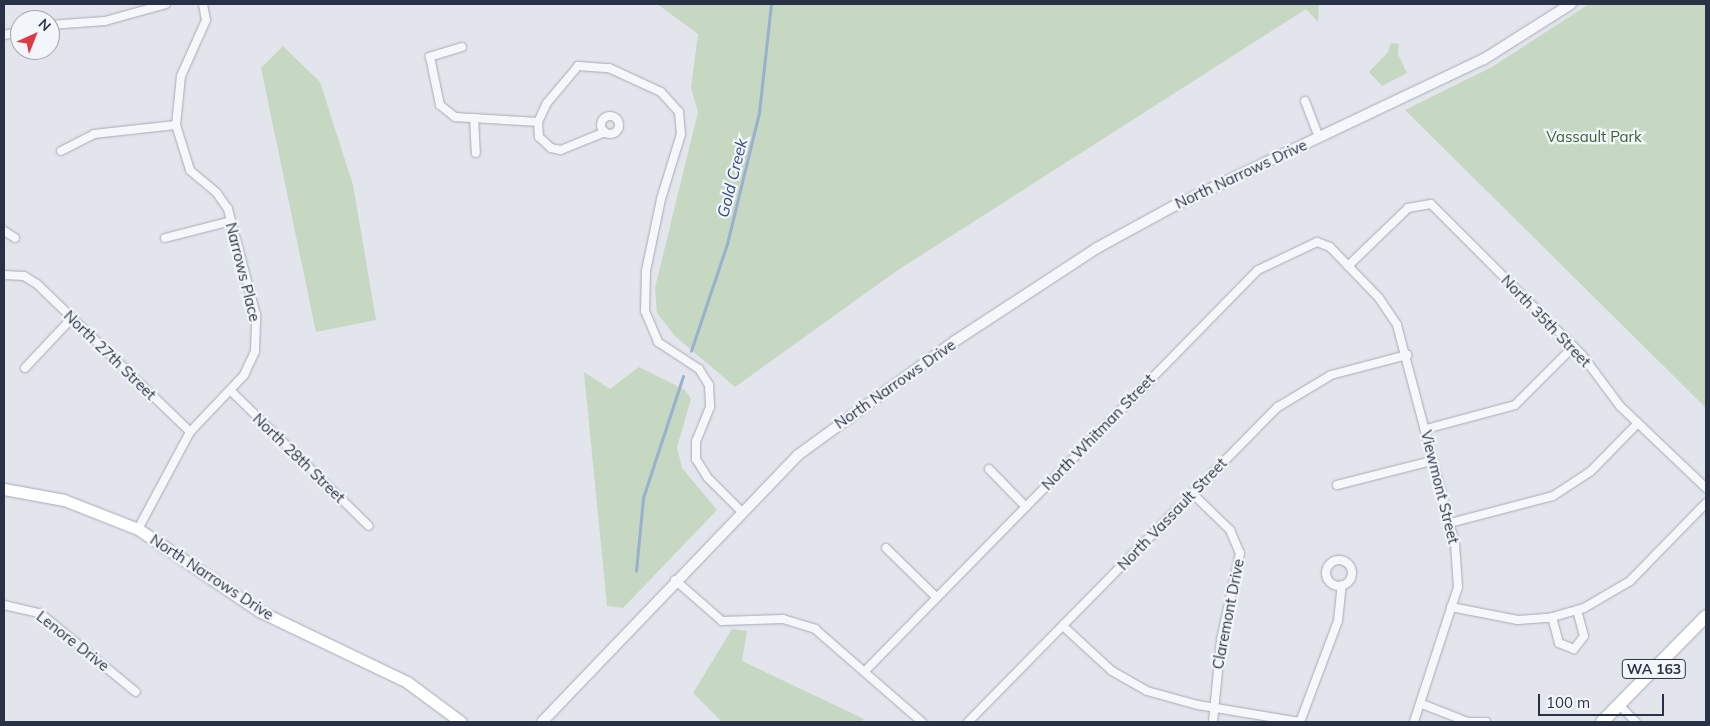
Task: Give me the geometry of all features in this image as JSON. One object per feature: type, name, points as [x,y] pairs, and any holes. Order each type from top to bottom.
[{"type":"main road","name":"North Narrows Drive","points":[[4,489],[64,500],[138,529],[259,611],[407,682],[461,722]]},
{"type":"main road","name":"WA 163","points":[[1602,722],[1706,616]]},
{"type":"street","points":[[60,24],[105,21],[166,4]]},
{"type":"street","name":"Narrows Place","points":[[138,529],[190,432],[250,367],[257,324],[231,221],[217,192],[190,170],[176,125],[181,76],[206,20],[203,4]]},
{"type":"street","name":"North Narrows Drive","points":[[542,722],[741,511],[819,437],[1038,285],[1174,206],[1484,59],[1571,4]]},
{"type":"street","points":[[462,47],[430,57],[440,106],[455,117],[538,122]]},
{"type":"street","points":[[605,132],[592,140],[556,150],[539,137],[538,122],[567,76],[587,64],[609,68],[652,88],[676,106],[681,134],[650,253],[645,311],[658,342],[699,369],[710,384],[710,407],[696,441],[696,459],[712,482],[741,511]]},
{"type":"street","name":"North Narrows Drive","points":[[1305,101],[1319,137]]},
{"type":"street","points":[[474,118],[476,154]]},
{"type":"street","points":[[61,151],[94,134],[176,125]]},
{"type":"street","name":"North 35th Street","points":[[1348,266],[1408,208],[1423,203],[1431,204],[1574,346],[1608,392],[1638,424],[1706,488]]},
{"type":"street","points":[[165,238],[231,221]]},
{"type":"street","points":[[4,231],[15,238]]},
{"type":"street","name":"North Whitman Street","points":[[865,671],[1258,270],[1317,242],[1330,247],[1348,266]]},
{"type":"street","name":"Viewmont Street","points":[[1348,266],[1386,306],[1407,355],[1426,428],[1432,461],[1450,523],[1458,579],[1452,606],[1422,704],[1414,722]]},
{"type":"street","name":"North 27th Street","points":[[4,275],[29,278],[190,432]]},
{"type":"street","points":[[25,368],[72,318]]},
{"type":"street","points":[[1426,428],[1515,405],[1574,346]]},
{"type":"street","name":"North Vassault Street","points":[[968,722],[1268,416],[1299,392],[1331,375],[1407,355]]},
{"type":"street","name":"North 28th Street","points":[[230,390],[369,526]]},
{"type":"street","points":[[1450,523],[1553,496],[1591,471],[1638,424]]},
{"type":"street","points":[[1337,485],[1432,461]]},
{"type":"street","points":[[989,469],[1025,506]]},
{"type":"street","name":"Claremont Drive","points":[[1193,494],[1230,530],[1240,553],[1222,632],[1213,722]]},
{"type":"street","points":[[1452,606],[1502,619],[1552,618],[1577,610],[1622,588],[1706,503]]},
{"type":"street","points":[[886,548],[936,597]]},
{"type":"street","points":[[675,580],[722,621],[783,619],[806,624],[865,671],[922,722]]},
{"type":"street","points":[[1063,626],[1112,670],[1132,684],[1166,697],[1214,708],[1300,722],[1338,621],[1342,586]]},
{"type":"street","name":"Lenore Drive","points":[[4,605],[40,613],[136,692]]},
{"type":"street","points":[[1552,618],[1559,643],[1574,649],[1584,636],[1577,610]]},
{"type":"street","points":[[1422,704],[1469,722],[1486,722]]},
{"type":"street","points":[[1619,705],[1636,722]]},
{"type":"green space","points":[[657,4],[1319,4],[1318,22],[1306,9],[898,270],[735,387],[675,336],[657,313],[655,288],[698,112],[691,88],[698,34]]},
{"type":"green space","name":"Vassault Park","points":[[1589,4],[1706,4],[1706,408],[1405,110],[1492,67]]},
{"type":"green space","points":[[1391,43],[1399,44],[1398,54],[1407,73],[1382,86],[1369,72],[1388,52]]},
{"type":"green space","points":[[283,46],[320,82],[353,185],[376,320],[316,332],[261,68]]},
{"type":"green space","points":[[639,367],[685,390],[691,399],[677,447],[682,468],[717,510],[623,608],[607,606],[584,372],[610,389]]},
{"type":"green space","points":[[732,629],[747,631],[742,661],[864,719],[861,722],[722,722],[693,693]]},
{"type":"waterway","name":"Gold Creek","points":[[691,351],[727,244],[759,113],[771,4]]},
{"type":"waterway","name":"Gold Creek","points":[[636,571],[643,498],[683,376]]}]
